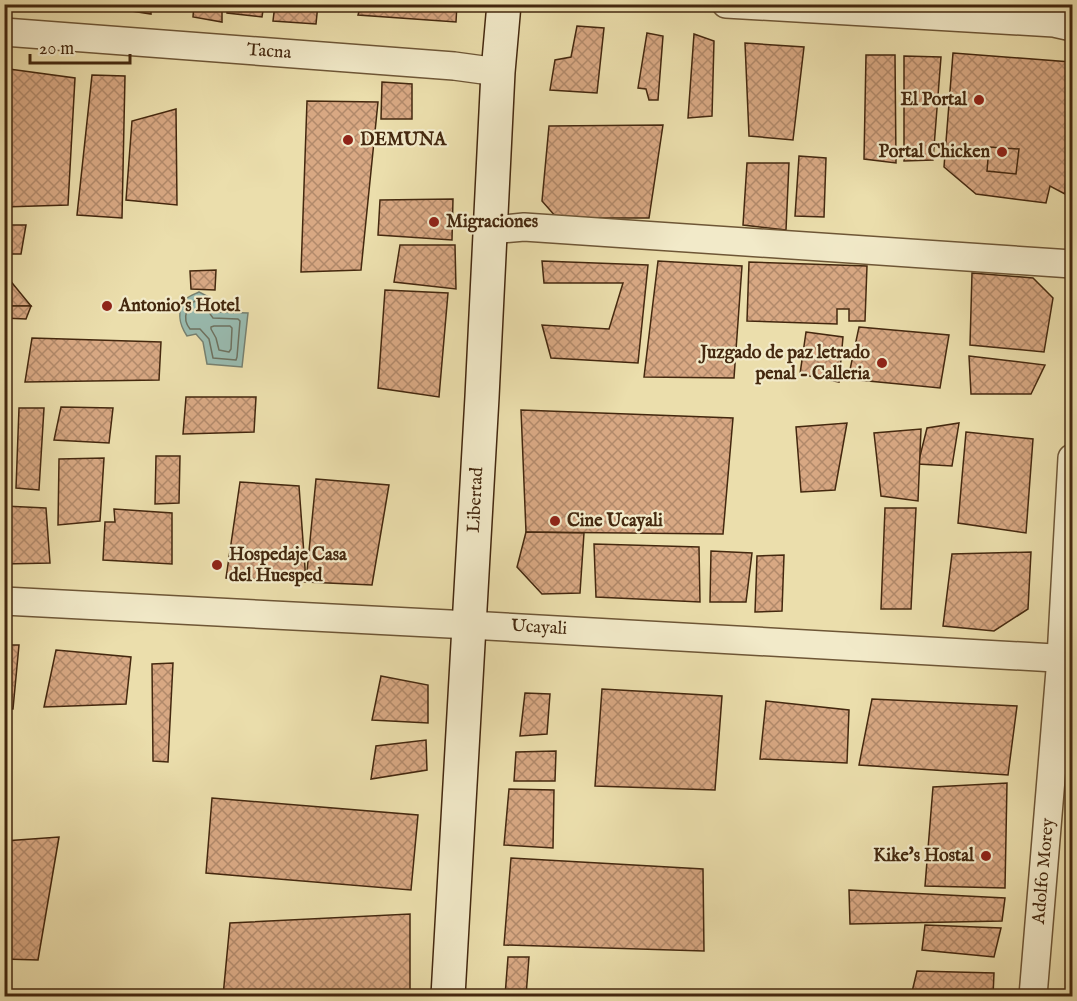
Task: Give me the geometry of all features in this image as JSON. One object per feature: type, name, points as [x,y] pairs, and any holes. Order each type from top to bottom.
[{"type":"street","name":"Libertad","points":[[448,996],[498,72],[504,4]]},
{"type":"street","points":[[726,4],[1054,23],[1072,27]]},
{"type":"street","name":"Tacna","points":[[4,32],[454,66],[498,72]]},
{"type":"street","points":[[491,230],[524,227],[1072,264]]},
{"type":"street","name":"Adolfo Morey","points":[[1034,996],[1067,658],[1072,458]]},
{"type":"street","name":"Ucayali","points":[[4,601],[1067,658]]},
{"type":"water","points":[[199,292],[209,297],[216,312],[248,313],[242,367],[207,364],[203,342],[196,334],[187,336],[184,331],[180,318],[181,309],[186,299]]},
{"type":"building","points":[[133,4],[151,4],[151,14],[132,11]]},
{"type":"building","points":[[194,4],[222,4],[222,22],[193,17]]},
{"type":"building","points":[[227,4],[264,4],[262,17],[227,13]]},
{"type":"building","points":[[275,4],[318,4],[316,24],[273,21]]},
{"type":"building","points":[[361,4],[457,4],[456,22],[358,15]]},
{"type":"building","points":[[577,26],[604,28],[597,93],[550,90],[555,60],[571,57]]},
{"type":"building","points":[[647,33],[663,36],[658,100],[649,100],[646,89],[638,88]]},
{"type":"building","points":[[694,34],[714,41],[712,116],[688,118]]},
{"type":"building","points":[[745,43],[804,47],[793,140],[749,136]]},
{"type":"building","points":[[953,53],[1071,62],[1065,194],[1050,186],[1046,203],[976,194],[944,167]]},
{"type":"building","points":[[866,55],[895,55],[896,163],[864,159]]},
{"type":"building","points":[[904,56],[941,57],[933,160],[904,161]]},
{"type":"building","points":[[9,69],[75,78],[68,205],[4,207],[4,73]]},
{"type":"building","points":[[92,75],[125,76],[122,218],[77,215]]},
{"type":"building","points":[[382,82],[412,84],[412,119],[381,119]]},
{"type":"building","points":[[307,101],[378,102],[361,270],[301,272]]},
{"type":"building","points":[[176,109],[177,205],[126,200],[132,121]]},
{"type":"building","points":[[663,125],[649,218],[557,218],[542,201],[549,126]]},
{"type":"building","points":[[989,147],[1019,149],[1016,174],[987,171]]},
{"type":"building","points":[[799,156],[826,158],[824,217],[795,216]]},
{"type":"building","points":[[747,163],[789,163],[786,230],[743,225]]},
{"type":"building","points":[[453,199],[452,240],[378,235],[380,200]]},
{"type":"building","points":[[4,225],[26,225],[21,254],[4,254]]},
{"type":"building","points":[[400,245],[455,245],[456,289],[394,282]]},
{"type":"building","points":[[542,261],[648,265],[638,363],[551,358],[542,325],[609,329],[623,283],[544,283]]},
{"type":"building","points":[[658,261],[742,266],[734,378],[644,377]]},
{"type":"building","points":[[749,262],[867,266],[865,321],[849,321],[849,309],[837,309],[837,324],[747,321]]},
{"type":"building","points":[[216,270],[215,290],[191,289],[190,271]]},
{"type":"building","points":[[4,273],[31,306],[4,306]]},
{"type":"building","points":[[972,273],[1033,278],[1053,298],[1044,352],[970,345]]},
{"type":"building","points":[[385,290],[448,293],[439,397],[378,388]]},
{"type":"building","points":[[4,306],[31,306],[26,319],[4,318]]},
{"type":"building","points":[[859,327],[949,335],[940,388],[848,379]]},
{"type":"building","points":[[806,332],[843,337],[839,382],[800,374]]},
{"type":"building","points":[[32,338],[161,342],[159,380],[25,382]]},
{"type":"building","points":[[969,356],[1045,365],[1031,394],[971,394]]},
{"type":"building","points":[[186,397],[256,397],[254,432],[183,434]]},
{"type":"building","points":[[61,407],[113,408],[109,443],[54,440]]},
{"type":"building","points":[[19,408],[44,408],[39,490],[16,488]]},
{"type":"building","points":[[521,410],[733,418],[723,534],[526,532]]},
{"type":"building","points":[[847,423],[835,490],[801,492],[796,427]]},
{"type":"building","points":[[959,423],[952,466],[918,464],[927,428]]},
{"type":"building","points":[[921,429],[918,501],[881,496],[874,433]]},
{"type":"building","points":[[966,432],[1033,439],[1026,533],[958,523]]},
{"type":"building","points":[[156,456],[180,456],[179,503],[155,504]]},
{"type":"building","points":[[104,458],[100,521],[58,525],[59,459]]},
{"type":"building","points":[[316,479],[389,485],[372,585],[306,582]]},
{"type":"building","points":[[240,482],[299,486],[306,582],[226,578]]},
{"type":"building","points":[[4,506],[46,508],[50,563],[4,564]]},
{"type":"building","points":[[885,508],[916,508],[911,609],[881,609]]},
{"type":"building","points":[[114,509],[172,513],[172,564],[103,560],[105,522],[115,522]]},
{"type":"building","points":[[526,532],[584,533],[580,593],[542,594],[517,567]]},
{"type":"building","points":[[594,544],[699,547],[700,602],[596,597]]},
{"type":"building","points":[[711,551],[752,553],[746,602],[710,602]]},
{"type":"building","points":[[1031,552],[1028,609],[994,631],[943,626],[952,554]]},
{"type":"building","points":[[784,555],[782,611],[755,612],[757,556]]},
{"type":"building","points":[[4,645],[19,645],[13,709],[4,708]]},
{"type":"building","points":[[56,650],[131,657],[126,704],[44,707]]},
{"type":"building","points":[[173,663],[168,762],[153,761],[152,664]]},
{"type":"building","points":[[381,676],[428,685],[428,723],[372,720]]},
{"type":"building","points":[[602,689],[722,696],[715,790],[595,786]]},
{"type":"building","points":[[525,693],[550,694],[547,734],[520,736]]},
{"type":"building","points":[[872,699],[1017,706],[1008,775],[859,765]]},
{"type":"building","points":[[766,701],[849,710],[847,763],[760,759]]},
{"type":"building","points":[[426,740],[427,770],[371,779],[376,746]]},
{"type":"building","points":[[556,751],[555,781],[514,781],[516,752]]},
{"type":"building","points":[[1007,783],[1005,888],[925,886],[933,787]]},
{"type":"building","points":[[509,789],[554,790],[553,848],[504,845]]},
{"type":"building","points":[[212,798],[418,815],[411,890],[206,873]]},
{"type":"building","points":[[59,837],[38,960],[4,959],[4,841]]},
{"type":"building","points":[[511,858],[703,869],[704,951],[504,945]]},
{"type":"building","points":[[849,890],[1005,898],[1002,921],[850,924]]},
{"type":"building","points":[[410,914],[410,996],[223,996],[230,923]]},
{"type":"building","points":[[925,925],[1001,928],[994,957],[922,950]]},
{"type":"building","points":[[508,957],[529,957],[526,996],[505,996]]},
{"type":"building","points":[[917,971],[994,973],[993,996],[911,996]]},
{"type":"place","name":"El Portal","points":[[979,100]]},
{"type":"place","name":"DEMUNA","points":[[348,140]]},
{"type":"place","name":"Portal Chicken","points":[[1002,152]]},
{"type":"place","name":"Migraciones","points":[[434,222]]},
{"type":"place","name":"Antonio's Hotel","points":[[107,306]]},
{"type":"place","name":"Juzgado de paz letrado penal - Calleria","points":[[882,363]]},
{"type":"place","name":"Cine Ucayali","points":[[555,521]]},
{"type":"place","name":"Hospedaje Casa del Huesped","points":[[217,565]]},
{"type":"place","name":"Kike's Hostal","points":[[986,856]]}]
